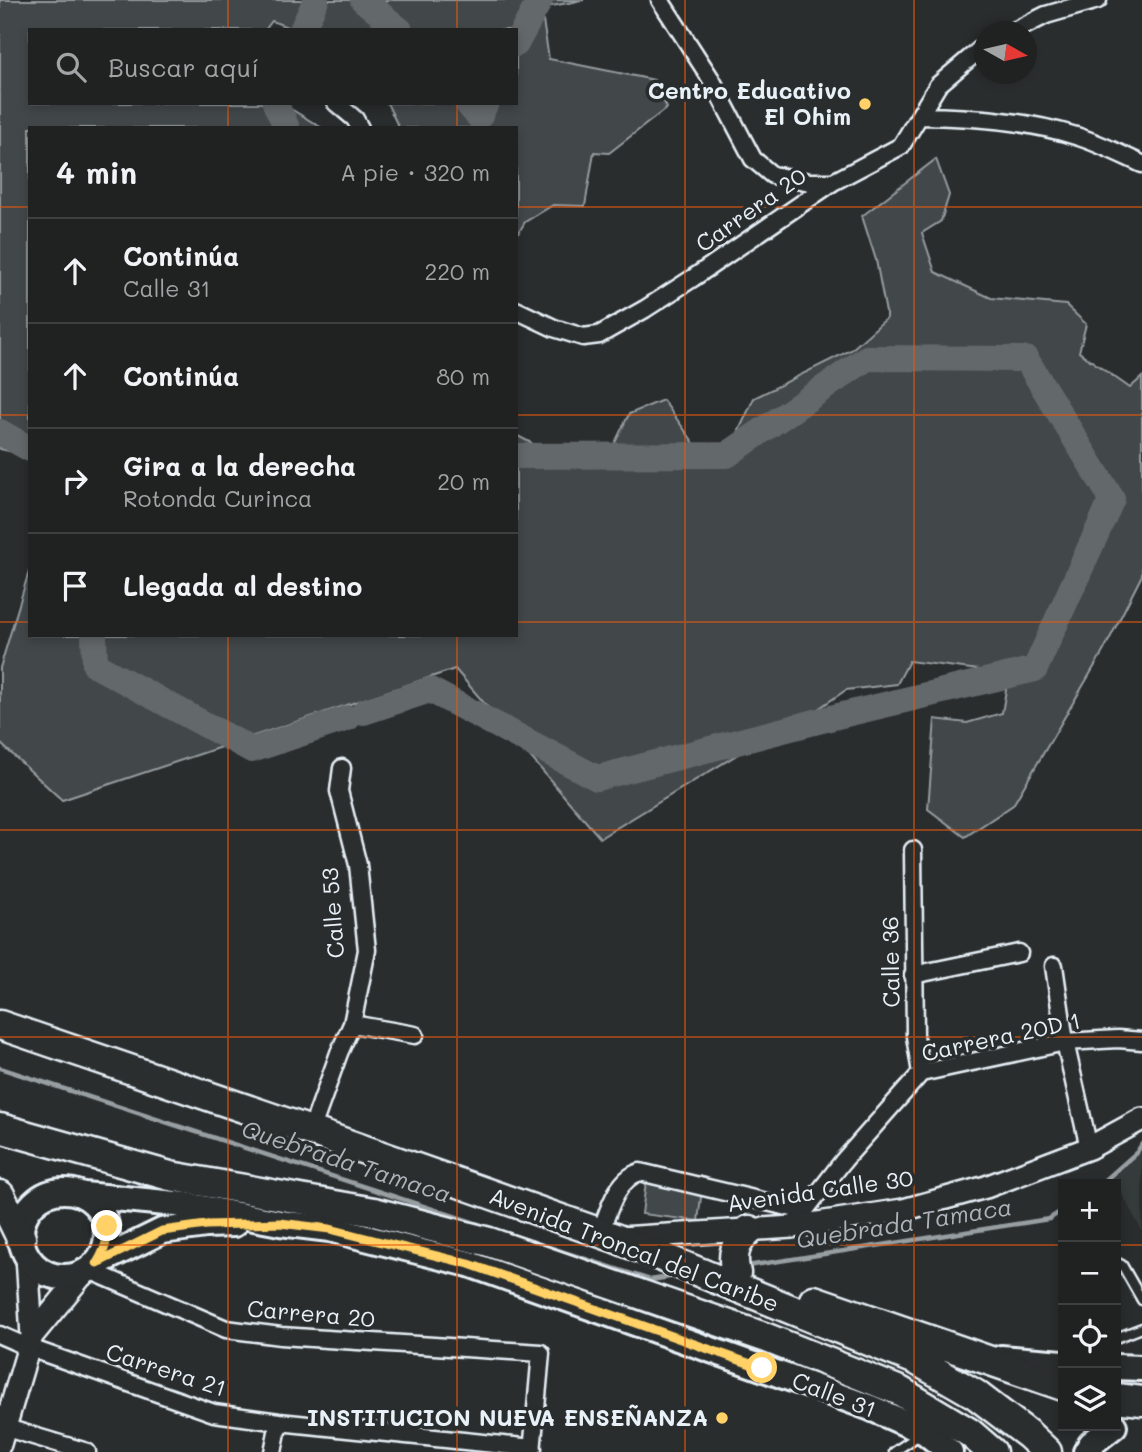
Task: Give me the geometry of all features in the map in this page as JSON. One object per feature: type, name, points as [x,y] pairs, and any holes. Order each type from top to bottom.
[{"type":"highway","name":"Avenida Troncal del Caribe","points":[[0,1026],[311,1131],[607,1236],[916,1360],[975,1394],[1047,1452]]},
{"type":"highway","name":"Avenida Troncal del Caribe","points":[[0,1128],[170,1176],[374,1212],[489,1242],[767,1338],[900,1391],[970,1433],[992,1452]]},
{"type":"highway","points":[[0,1195],[24,1247]]},
{"type":"highway","points":[[736,1273],[734,1254],[742,1237],[749,1230]]},
{"type":"highway","points":[[607,1236],[736,1273],[1058,1384]]},
{"type":"highway","points":[[1121,1399],[1142,1401]]},
{"type":"main road","name":"Avenida Calle 30","points":[[607,1236],[749,1230],[798,1219],[903,1210],[986,1187],[1089,1148],[1142,1119]]},
{"type":"main road","points":[[2,1432],[31,1342],[104,1251],[108,1238],[103,1213],[95,1202],[73,1191],[62,1190],[40,1198],[25,1215],[22,1226],[31,1342]]},
{"type":"main road","points":[[84,1195],[186,1205],[280,1223]]},
{"type":"main road","points":[[24,1247],[34,1266],[45,1273],[71,1278],[162,1231],[206,1225],[280,1223]]},
{"type":"main road","name":"Calle 31","points":[[280,1223],[330,1229],[469,1264],[871,1408],[941,1445]]},
{"type":"main road","points":[[974,1355],[1058,1363]]},
{"type":"main road","points":[[1121,1367],[1142,1367]]},
{"type":"main road","points":[[1121,1420],[1142,1410]]},
{"type":"main road","points":[[1086,1452],[1091,1444],[1107,1431]]},
{"type":"street","points":[[660,0],[711,79],[753,159],[772,175],[810,182],[833,182]]},
{"type":"street","points":[[1035,21],[1098,0]]},
{"type":"street","name":"Carrera 20","points":[[518,311],[554,328],[583,337],[599,335],[693,278],[833,182],[901,146],[938,85],[974,55]]},
{"type":"street","points":[[338,105],[355,119],[358,126]]},
{"type":"street","points":[[919,116],[977,117],[1043,127],[1079,136],[1142,164]]},
{"type":"street","name":"Calle 53","points":[[311,1131],[352,1024],[367,950],[358,865],[339,791],[342,768]]},
{"type":"street","name":"Calle 36","points":[[913,850],[915,1036],[921,1073]]},
{"type":"street","points":[[913,975],[1019,953]]},
{"type":"street","points":[[1054,966],[1065,1042],[1089,1148]]},
{"type":"street","points":[[352,1024],[415,1035]]},
{"type":"street","name":"Carrera 20D 1","points":[[798,1219],[844,1160],[921,1073],[1065,1042],[1118,1039],[1142,1041]]},
{"type":"street","points":[[607,1236],[616,1195],[627,1179],[640,1172],[798,1219]]},
{"type":"street","name":"Carrera 20","points":[[90,1269],[226,1329],[281,1336],[541,1353],[532,1450]]},
{"type":"street","name":"Carrera 21","points":[[0,1335],[31,1342],[214,1413],[532,1450]]},
{"type":"street","points":[[273,1452],[279,1422]]},
{"type":"street","points":[[2,1432],[87,1452]]},
{"type":"lane","points":[[1121,1264],[1142,1300]]},
{"type":"lane","points":[[1121,1336],[1142,1328]]},
{"type":"lane","points":[[894,1452],[941,1445]]},
{"type":"shaded area","points":[[0,0],[584,0],[541,8],[549,59],[654,80],[667,108],[609,153],[594,152],[585,206],[553,205],[525,222],[518,234],[518,126],[398,126],[388,105],[518,105],[518,28],[290,28],[272,21],[267,28],[28,28],[28,105],[284,105],[319,126],[28,126],[28,456],[0,449]]},
{"type":"shaded area","points":[[936,159],[949,195],[941,221],[922,233],[935,272],[991,298],[1066,305],[1086,324],[1079,352],[1130,388],[1142,377],[1142,575],[1104,650],[1013,805],[965,837],[928,809],[935,719],[967,723],[1002,713],[1006,690],[979,670],[909,661],[897,684],[846,690],[812,713],[772,724],[758,742],[600,838],[455,669],[62,800],[0,743],[0,668],[28,575],[28,637],[518,637],[518,436],[533,444],[609,455],[629,414],[663,400],[709,464],[730,450],[754,398],[851,350],[887,318],[876,260],[862,216]]},
{"type":"shaded area","points":[[1142,1150],[1142,1231],[1121,1192],[1121,1179],[1113,1177]]},
{"type":"shaded area","points":[[646,1182],[702,1189],[698,1221],[642,1214]]},
{"type":"waterway","points":[[303,28],[316,0]]},
{"type":"waterway","points":[[363,0],[398,28]]},
{"type":"waterway","points":[[518,40],[540,0]]},
{"type":"waterway","points":[[276,105],[286,126]]},
{"type":"waterway","points":[[469,105],[479,117],[485,105]]},
{"type":"waterway","points":[[364,712],[430,690],[597,778],[1035,669],[1112,499],[1026,359],[867,358],[727,455],[518,456]]},
{"type":"waterway","points":[[0,432],[28,448]]},
{"type":"waterway","points":[[94,637],[95,665],[252,750],[348,718]]},
{"type":"waterway","name":"Quebrada Tamaca","points":[[0,1068],[650,1280],[676,1276]]},
{"type":"waterway","name":"Quebrada Tamaca","points":[[1107,1179],[1137,1152],[1142,1144]]},
{"type":"waterway","name":"Quebrada Tamaca","points":[[747,1266],[1049,1219],[1058,1213]]},
{"type":"place","name":"Centro Educativo El Ohim","points":[[865,104]]},
{"type":"place","name":"INSTITUCION NUEVA ENSEÑANZA","points":[[722,1418]]},
{"type":"route","points":[[107,1226],[108,1238],[97,1263],[162,1231],[206,1225],[280,1223],[330,1229],[469,1264],[762,1368]]}]
